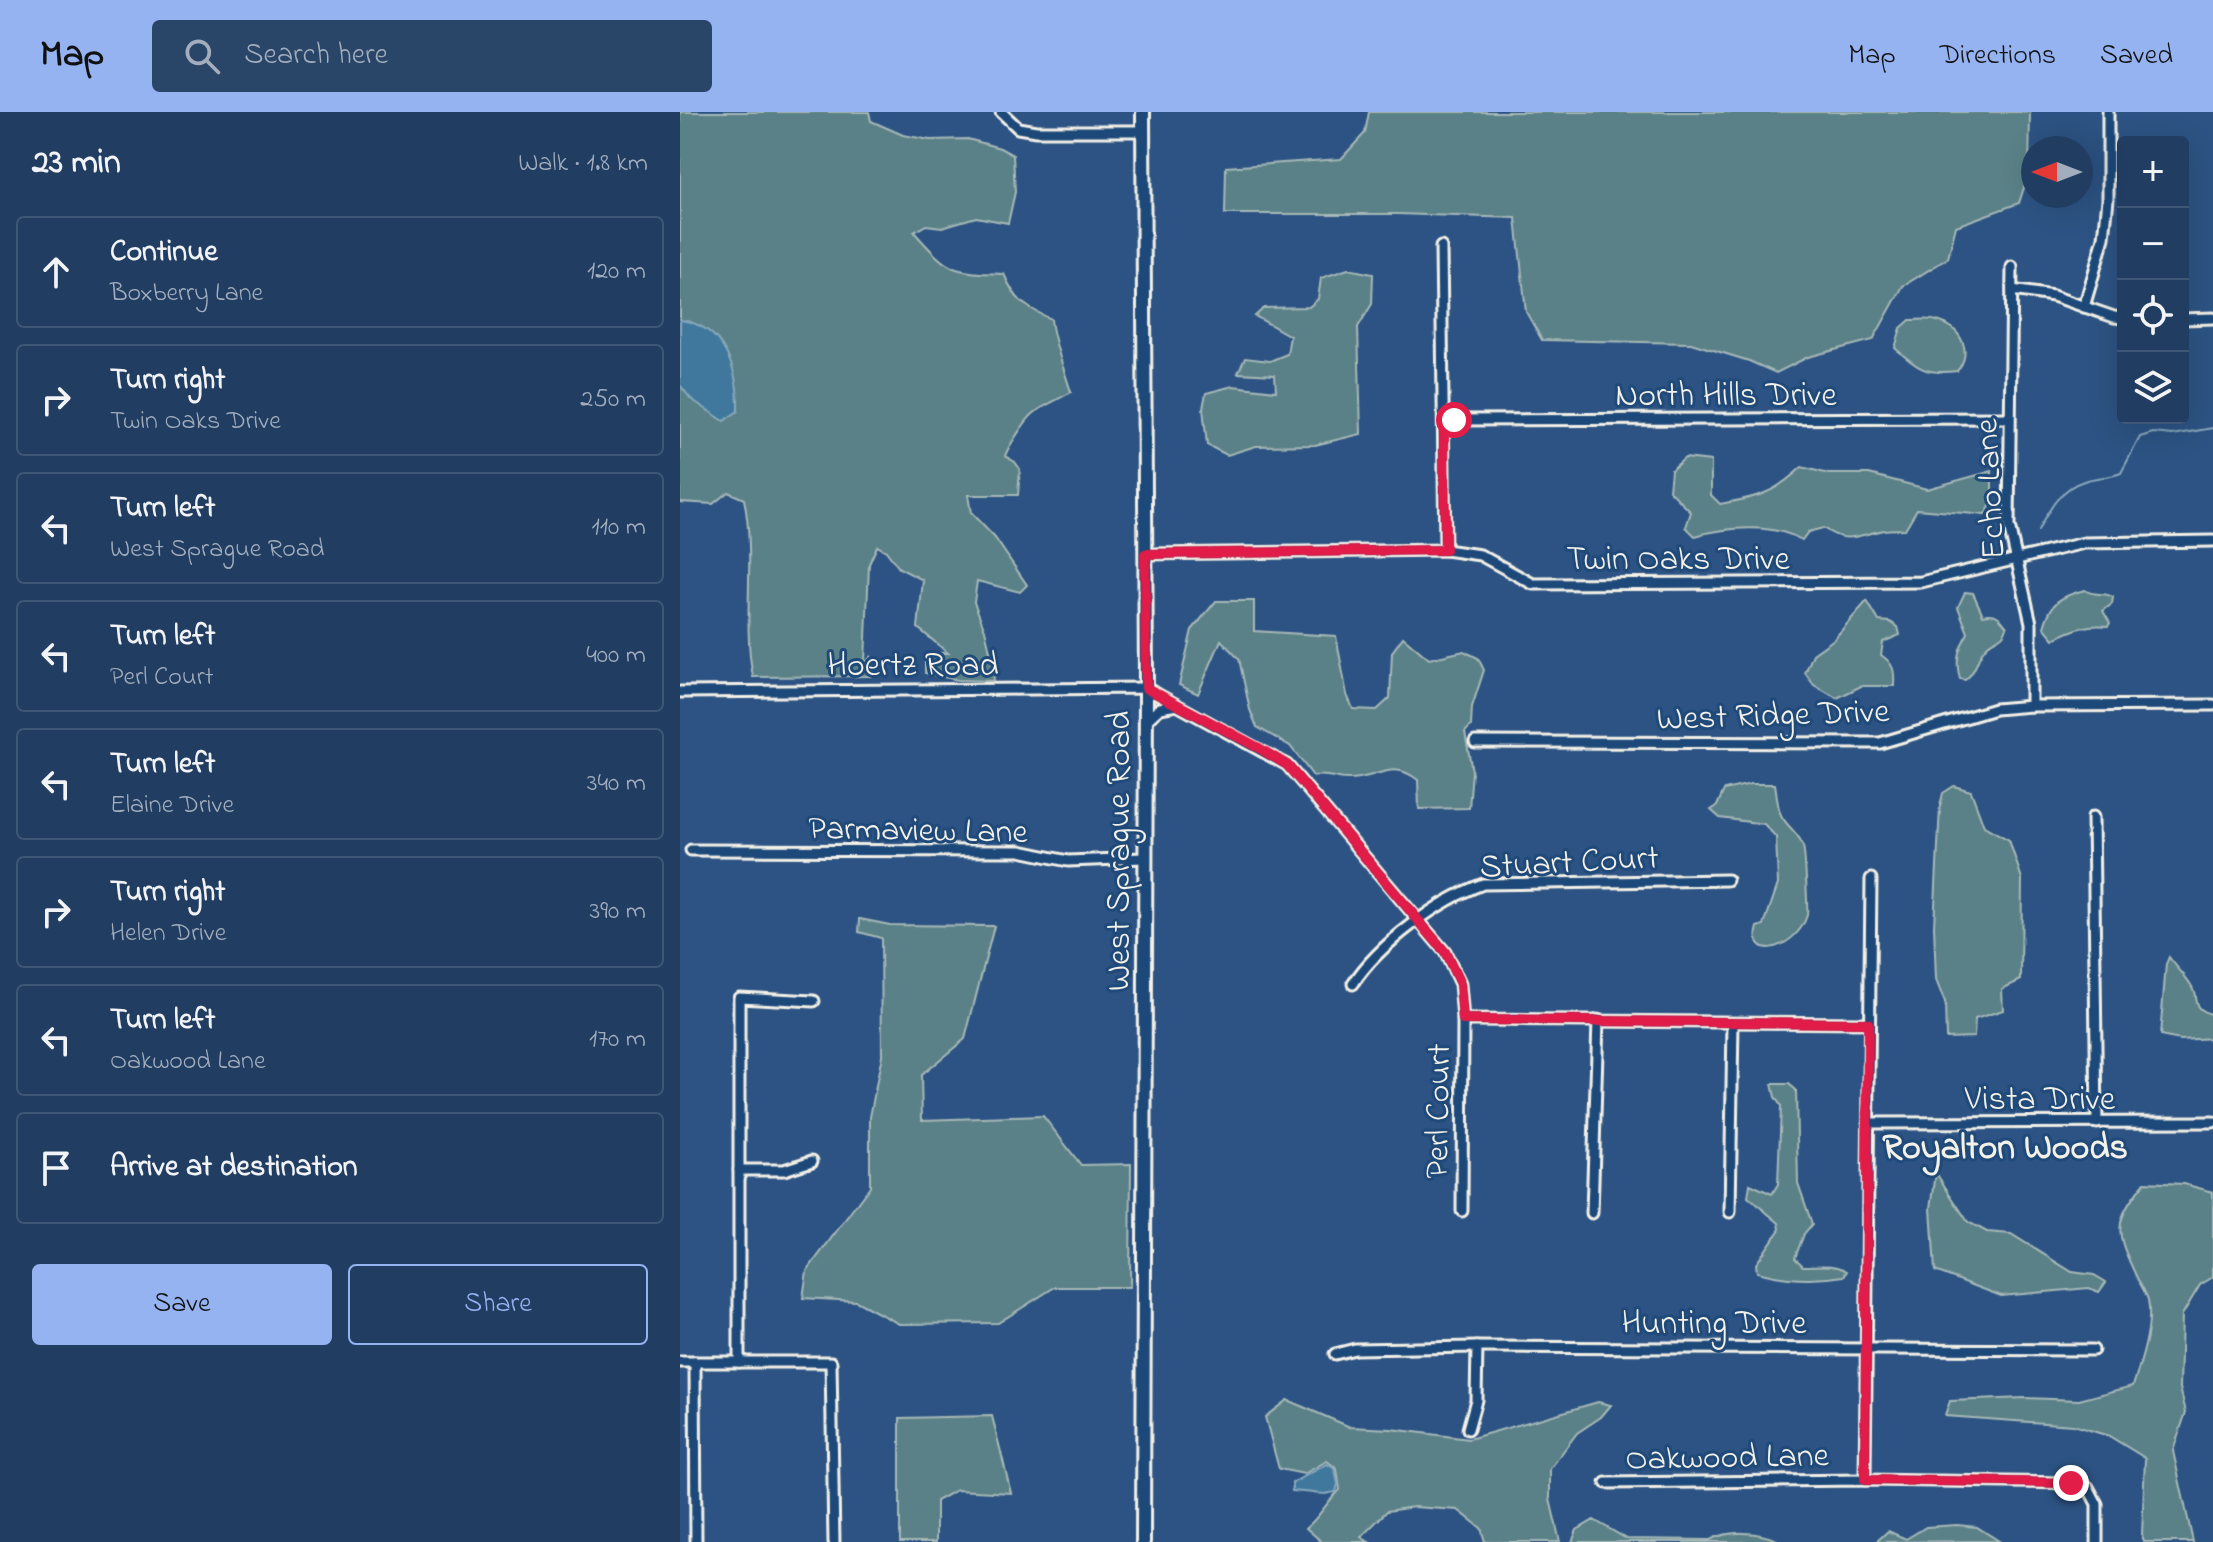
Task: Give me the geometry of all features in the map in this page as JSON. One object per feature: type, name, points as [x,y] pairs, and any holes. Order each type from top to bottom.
[{"type":"street","points":[[1001,112],[1018,128],[1036,131],[1143,131]]},
{"type":"street","name":"West Sprague Road","points":[[1143,112],[1146,688],[1143,1542]]},
{"type":"street","points":[[2084,307],[2104,238],[2108,199],[2108,112]]},
{"type":"street","points":[[1441,247],[1445,550]]},
{"type":"street","name":"Echo Lane","points":[[2012,267],[2009,526],[2031,623],[2031,706]]},
{"type":"street","points":[[2012,290],[2053,296],[2117,316]]},
{"type":"street","points":[[2189,319],[2213,318]]},
{"type":"street","name":"North Hills Drive","points":[[1444,420],[2009,418]]},
{"type":"street","name":"Twin Oaks Drive","points":[[1145,554],[1445,550],[1480,555],[1533,584],[1921,582],[2084,543],[2213,541]]},
{"type":"street","name":"Hoertz Road","points":[[680,692],[1146,688]]},
{"type":"street","name":"Perl Court","points":[[1146,688],[1287,765],[1445,952],[1460,984],[1463,1020],[1462,1211]]},
{"type":"street","points":[[1145,723],[1151,713],[1177,705]]},
{"type":"street","name":"West Ridge Drive","points":[[1475,742],[1880,743],[1995,709],[2213,705]]},
{"type":"street","points":[[2093,817],[2097,1123]]},
{"type":"street","name":"Parmaview Lane","points":[[691,850],[1020,851],[1068,861],[1144,858]]},
{"type":"street","points":[[1865,1480],[1871,879]]},
{"type":"street","name":"Stuart Court","points":[[1353,984],[1363,970],[1418,920],[1456,894],[1483,884],[1727,880]]},
{"type":"street","points":[[739,1362],[739,997],[814,1001]]},
{"type":"street","points":[[1463,1020],[1868,1023]]},
{"type":"street","points":[[1592,1213],[1598,1020]]},
{"type":"street","points":[[1730,1212],[1733,1023]]},
{"type":"street","name":"Vista Drive","points":[[1868,1123],[2213,1122]]},
{"type":"street","points":[[739,1170],[784,1170],[812,1161]]},
{"type":"street","points":[[1468,1429],[1476,1400],[1477,1347]]},
{"type":"street","name":"Hunting Drive","points":[[1335,1354],[1355,1349],[1477,1347],[2093,1350]]},
{"type":"street","points":[[680,1362],[831,1362],[834,1542]]},
{"type":"street","points":[[695,1362],[696,1542]]},
{"type":"street","name":"Oakwood Lane","points":[[1606,1483],[1865,1480],[2071,1483],[2088,1487],[2097,1504],[2097,1542]]},
{"type":"green space","points":[[680,112],[869,112],[871,121],[903,135],[930,140],[968,139],[1013,155],[1015,192],[1008,223],[976,217],[942,227],[926,225],[914,232],[952,267],[1004,274],[1022,302],[1051,319],[1071,392],[1033,414],[1007,452],[1005,456],[1020,469],[1018,495],[968,495],[971,513],[995,538],[1027,585],[1020,592],[977,581],[974,602],[985,630],[995,673],[993,681],[958,680],[925,673],[925,660],[948,653],[918,628],[923,580],[899,568],[886,551],[877,546],[869,564],[865,663],[871,657],[872,676],[753,677],[749,633],[749,544],[744,499],[728,492],[713,504],[680,502]]},
{"type":"green space","points":[[1369,112],[2030,112],[2030,136],[2021,136],[2019,203],[1956,226],[1948,258],[1903,286],[1873,340],[1808,357],[1776,373],[1691,343],[1542,340],[1526,312],[1516,218],[1225,214],[1226,167],[1341,159],[1365,133]]},
{"type":"green space","points":[[1348,269],[1373,274],[1372,304],[1358,327],[1361,434],[1315,445],[1256,446],[1227,455],[1207,445],[1203,408],[1206,393],[1233,386],[1276,391],[1275,375],[1238,373],[1245,358],[1270,361],[1287,354],[1290,336],[1255,316],[1264,308],[1309,307],[1318,299],[1321,278]]},
{"type":"green space","points":[[1910,320],[1937,321],[1958,334],[1964,356],[1957,371],[1923,369],[1895,348],[1901,328]]},
{"type":"green space","points":[[1685,458],[1711,461],[1711,495],[1720,504],[1765,493],[1802,467],[1829,474],[1869,474],[1927,489],[1992,471],[1992,503],[1985,515],[1917,509],[1905,529],[1851,537],[1838,536],[1823,528],[1808,532],[1802,540],[1777,531],[1749,528],[1695,536],[1686,527],[1691,512],[1669,490],[1671,470]]},
{"type":"green space","points":[[2085,590],[2113,597],[2112,604],[2103,611],[2110,623],[2108,626],[2080,628],[2054,639],[2044,627],[2053,606],[2069,595]]},
{"type":"green space","points":[[1965,592],[1973,593],[1983,615],[1997,616],[2007,627],[2002,636],[1984,649],[1965,680],[1960,679],[1958,661],[1968,633],[1958,607]]},
{"type":"green space","points":[[1216,601],[1254,601],[1254,631],[1336,636],[1347,695],[1353,709],[1377,710],[1390,698],[1392,652],[1403,637],[1429,659],[1464,651],[1478,658],[1484,670],[1472,707],[1471,726],[1465,732],[1472,771],[1469,808],[1419,809],[1418,780],[1400,771],[1385,771],[1351,779],[1313,776],[1290,746],[1257,727],[1250,710],[1239,659],[1221,640],[1198,694],[1179,685],[1192,630]]},
{"type":"green space","points":[[1867,601],[1879,621],[1898,627],[1900,635],[1883,642],[1881,655],[1893,668],[1894,686],[1861,686],[1837,698],[1814,685],[1805,673],[1813,654],[1834,639]]},
{"type":"green space","points":[[1751,784],[1775,784],[1781,815],[1799,838],[1804,851],[1807,915],[1794,936],[1775,947],[1760,945],[1757,938],[1758,927],[1764,925],[1778,884],[1776,837],[1764,824],[1720,818],[1711,810],[1717,806],[1724,790]]},
{"type":"green space","points":[[1954,786],[1971,791],[1984,826],[2009,840],[2022,879],[2021,980],[2002,989],[2003,1010],[1975,1019],[1974,1037],[1946,1038],[1945,1003],[1936,980],[1934,926],[1940,806],[1943,793]]},
{"type":"green space","points":[[860,919],[890,925],[994,926],[965,1039],[921,1075],[922,1120],[1043,1116],[1081,1165],[1131,1164],[1130,1287],[1055,1287],[998,1323],[899,1324],[856,1301],[803,1298],[807,1271],[870,1186],[870,1117],[882,1055],[881,938],[859,932]]},
{"type":"green space","points":[[2169,957],[2194,990],[2197,1006],[2213,1015],[2213,1038],[2180,1040],[2160,1036]]},
{"type":"green space","points":[[1772,1084],[1789,1084],[1796,1090],[1798,1183],[1812,1224],[1804,1234],[1795,1258],[1803,1266],[1842,1268],[1847,1271],[1844,1276],[1800,1279],[1757,1272],[1756,1264],[1780,1229],[1779,1223],[1748,1197],[1750,1184],[1772,1194],[1778,1184],[1781,1106]]},
{"type":"green space","points":[[1936,1173],[1968,1222],[1987,1232],[2011,1234],[2072,1272],[2094,1275],[2106,1282],[2099,1292],[2089,1288],[2001,1296],[1935,1271],[1931,1208]]},
{"type":"green space","points":[[2145,1182],[2184,1184],[2213,1192],[2213,1277],[2200,1285],[2182,1315],[2180,1388],[2186,1412],[2173,1451],[2193,1542],[2144,1542],[2145,1458],[2109,1436],[2073,1425],[1945,1416],[1950,1401],[2025,1398],[2079,1400],[2133,1386],[2145,1344],[2149,1310],[2147,1297],[2124,1249],[2120,1228],[2127,1208]]},
{"type":"green space","points":[[1287,1400],[1350,1427],[1469,1439],[1598,1402],[1611,1405],[1601,1417],[1577,1433],[1550,1469],[1550,1499],[1560,1542],[1485,1542],[1481,1528],[1458,1510],[1414,1507],[1387,1511],[1361,1537],[1369,1542],[1322,1542],[1306,1528],[1340,1490],[1337,1469],[1327,1461],[1304,1474],[1279,1469],[1265,1417]]},
{"type":"green space","points":[[992,1416],[1011,1493],[956,1490],[936,1501],[936,1542],[900,1542],[900,1418]]},
{"type":"green space","points":[[1594,1520],[1627,1539],[1710,1540],[1752,1533],[1777,1542],[1572,1542],[1577,1530]]},
{"type":"green space","points":[[1926,1527],[1977,1527],[1999,1541],[1876,1542],[1888,1531],[1906,1539]]},
{"type":"water","points":[[680,320],[708,331],[726,352],[736,381],[738,411],[724,421],[691,399],[680,385]]},
{"type":"water","points":[[1327,1464],[1335,1469],[1336,1492],[1292,1491],[1292,1483]]},
{"type":"waterway","points":[[2038,531],[2051,508],[2068,489],[2084,481],[2121,473],[2140,437],[2213,428]]},
{"type":"district","name":"Royalton Woods","points":[[2005,1145]]},
{"type":"route","points":[[1454,420],[1444,420],[1445,550],[1145,554],[1146,688],[1287,765],[1445,952],[1460,984],[1463,1020],[1868,1023],[1865,1480],[2071,1483]]}]
